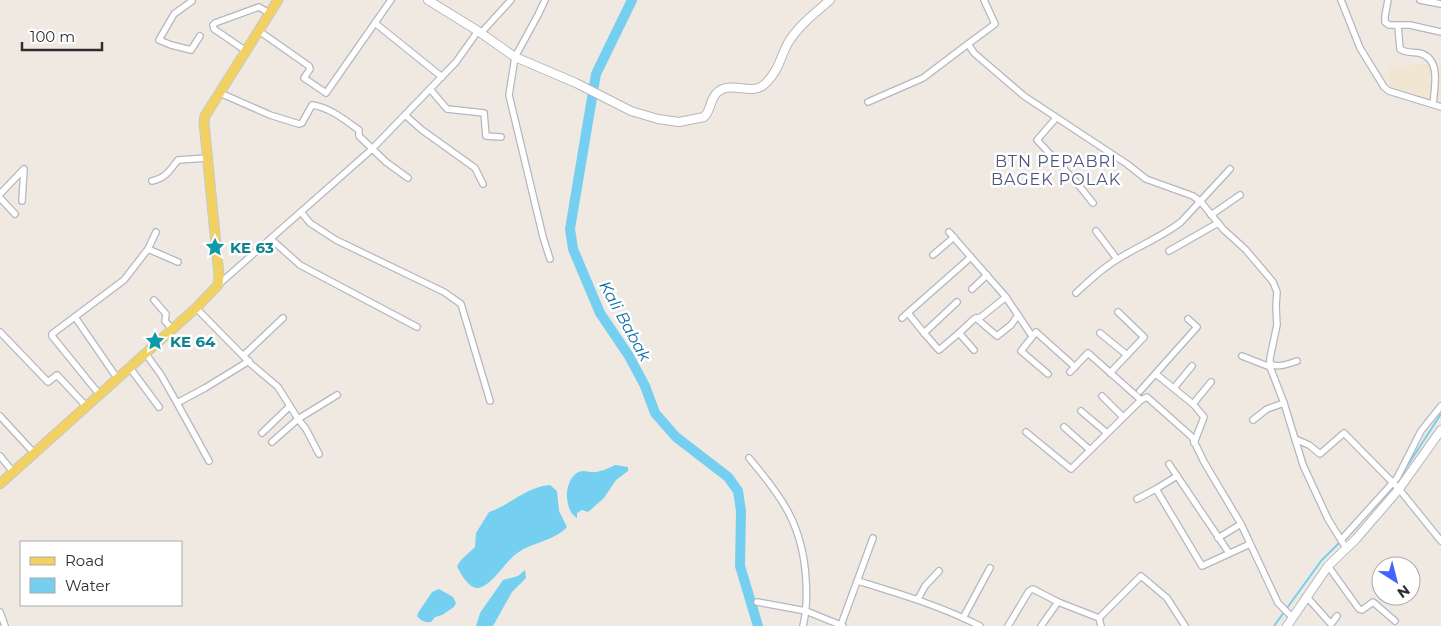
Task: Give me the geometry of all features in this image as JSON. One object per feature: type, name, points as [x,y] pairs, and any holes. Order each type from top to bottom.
[{"type":"main road","points":[[0,484],[146,354],[218,285],[219,275],[207,158],[205,116],[278,0]]},
{"type":"street","points":[[192,0],[174,14],[159,40],[191,50],[200,36]]},
{"type":"street","points":[[259,31],[309,66],[310,69],[304,78],[326,93],[391,0]]},
{"type":"street","points":[[428,0],[441,3],[515,57],[610,99],[631,111],[679,122],[703,118],[708,113],[714,96],[722,90],[731,87],[757,90],[763,86],[778,68],[786,46],[797,30],[830,0]]},
{"type":"street","points":[[218,285],[371,150],[456,62],[479,32],[511,0]]},
{"type":"street","points":[[545,0],[515,57],[509,100],[543,237],[550,258]]},
{"type":"street","points":[[868,102],[923,78],[995,25],[995,20],[984,0]]},
{"type":"street","points":[[1341,0],[1360,48],[1384,87],[1441,107]]},
{"type":"street","points":[[1388,0],[1385,22],[1389,25],[1410,25],[1441,32]]},
{"type":"street","points":[[1420,0],[1441,4]]},
{"type":"street","points":[[246,51],[214,29],[213,25],[259,7],[269,13]]},
{"type":"street","points":[[375,23],[442,77]]},
{"type":"street","points":[[1398,26],[1400,49],[1404,52],[1429,57],[1435,63],[1437,72],[1433,104]]},
{"type":"street","points":[[968,44],[998,75],[1056,118],[1127,164],[1151,182],[1188,193],[1200,202],[1254,259],[1277,289],[1277,325],[1270,365],[1308,476],[1343,544]]},
{"type":"street","points":[[430,89],[447,109],[484,113],[486,136],[501,136]]},
{"type":"street","points":[[220,93],[270,115],[299,124],[302,123],[312,105],[326,109],[343,118],[359,130],[359,136],[371,150],[408,178]]},
{"type":"street","points":[[405,115],[426,134],[476,168],[484,184]]},
{"type":"street","points":[[1056,118],[1037,140],[1093,203]]},
{"type":"street","points":[[152,181],[170,172],[178,160],[207,158]]},
{"type":"street","points":[[0,194],[24,169],[22,201]]},
{"type":"street","points":[[1076,293],[1117,259],[1177,226],[1230,169]]},
{"type":"street","points":[[1211,215],[1240,195]]},
{"type":"street","points":[[0,198],[15,214]]},
{"type":"street","points":[[301,212],[310,223],[336,240],[444,292],[461,304],[490,401]]},
{"type":"street","points":[[1169,251],[1218,223]]},
{"type":"street","points":[[1096,231],[1117,259]]},
{"type":"street","points":[[99,394],[52,334],[124,280],[148,249],[156,232]]},
{"type":"street","points":[[948,232],[1006,297],[1032,336]]},
{"type":"street","points":[[933,255],[954,237]]},
{"type":"street","points":[[271,239],[300,265],[417,327]]},
{"type":"street","points":[[148,249],[178,262]]},
{"type":"street","points":[[902,318],[971,257]]},
{"type":"street","points":[[972,289],[987,275]]},
{"type":"street","points":[[908,313],[938,350],[976,318],[981,317],[1006,297]]},
{"type":"street","points":[[154,300],[166,314],[165,321],[172,329]]},
{"type":"street","points":[[924,333],[957,302]]},
{"type":"street","points":[[196,308],[278,388],[312,438],[319,454]]},
{"type":"street","points":[[1110,373],[1144,337],[1118,312]]},
{"type":"street","points":[[976,318],[997,336],[1011,325],[1018,315]]},
{"type":"street","points":[[75,317],[117,378]]},
{"type":"street","points":[[244,355],[283,318]]},
{"type":"street","points":[[1140,391],[1197,327],[1188,319]]},
{"type":"street","points":[[0,332],[48,382],[57,375],[86,406]]},
{"type":"street","points":[[959,332],[974,350]]},
{"type":"street","points":[[1048,374],[1021,351],[1036,332],[1075,367]]},
{"type":"street","points":[[1100,333],[1127,355]]},
{"type":"street","points":[[1070,372],[1088,353],[1141,400]]},
{"type":"street","points":[[146,354],[161,375],[210,461]]},
{"type":"street","points":[[1242,356],[1270,365],[1284,366],[1297,361]]},
{"type":"street","points":[[177,403],[249,361]]},
{"type":"street","points":[[1174,388],[1192,366]]},
{"type":"street","points":[[130,368],[159,408]]},
{"type":"street","points":[[1156,374],[1193,404],[1204,416],[1194,443]]},
{"type":"street","points":[[1193,404],[1211,382]]},
{"type":"street","points":[[272,442],[298,419],[337,395]]},
{"type":"street","points":[[1102,396],[1123,417]]},
{"type":"street","points":[[1026,432],[1071,469],[1123,417],[1141,400],[1147,397],[1192,437],[1213,478],[1241,524],[1278,603],[1292,616]]},
{"type":"street","points":[[1253,420],[1267,409],[1284,403]]},
{"type":"street","points":[[262,432],[290,406]]},
{"type":"street","points":[[1395,486],[1421,431],[1441,406]]},
{"type":"street","points":[[1081,411],[1108,433]]},
{"type":"street","points":[[0,416],[34,453]]},
{"type":"street","points":[[1064,427],[1090,450]]},
{"type":"street","points":[[1287,626],[1292,616],[1343,544],[1441,432]]},
{"type":"street","points":[[1295,439],[1308,445],[1320,454],[1343,433],[1395,486],[1439,538]]},
{"type":"street","points":[[0,456],[13,472]]},
{"type":"street","points":[[749,458],[772,486],[796,525],[804,556],[806,611],[804,626]]},
{"type":"street","points":[[1169,464],[1229,553]]},
{"type":"street","points":[[1138,499],[1177,476]]},
{"type":"street","points":[[1156,489],[1202,566],[1250,544]]},
{"type":"street","points":[[1218,538],[1241,524]]},
{"type":"street","points":[[757,602],[806,611],[842,625],[873,538]]},
{"type":"street","points":[[1328,566],[1360,610],[1373,602],[1395,622]]},
{"type":"street","points":[[964,618],[990,568]]},
{"type":"street","points":[[918,599],[925,586],[939,571]]},
{"type":"street","points":[[1099,618],[1140,576],[1167,598],[1185,626]]},
{"type":"street","points":[[858,580],[918,599],[980,626]]},
{"type":"street","points":[[1008,626],[1031,590],[1036,589],[1058,602],[1099,618]]},
{"type":"street","points":[[1306,596],[1331,624],[1337,616]]},
{"type":"street","points":[[1041,626],[1058,602]]},
{"type":"street","points":[[0,612],[5,626]]},
{"type":"street","points":[[1099,618],[1101,626]]},
{"type":"shaded area","points":[[1439,63],[1441,68],[1441,108],[1391,91],[1388,67]]},
{"type":"water","points":[[615,465],[628,467],[628,471],[616,480],[604,498],[588,512],[582,510],[577,513],[577,518],[570,510],[567,498],[569,484],[573,476],[580,471],[596,472]]},
{"type":"water","points":[[550,485],[557,491],[559,511],[567,527],[555,536],[516,554],[488,583],[478,588],[471,586],[457,566],[475,547],[476,533],[489,512],[533,489]]},
{"type":"water","points":[[525,570],[526,578],[512,592],[493,626],[476,626],[480,613],[503,580],[518,576]]},
{"type":"water","points":[[439,589],[453,597],[456,603],[454,607],[435,617],[431,622],[423,621],[417,616],[418,613],[432,592]]},
{"type":"waterway","name":"Kali Babak","points":[[632,0],[596,74],[570,229],[573,249],[600,313],[629,356],[645,386],[655,413],[676,437],[728,477],[738,491],[741,511],[740,566],[758,626]]},
{"type":"waterway","points":[[1402,474],[1441,414]]},
{"type":"waterway","points":[[1370,512],[1392,488]]},
{"type":"waterway","points":[[1274,626],[1321,561],[1340,542]]},
{"type":"place","name":"KE 63","points":[[215,247]]},
{"type":"place","name":"KE 64","points":[[155,341]]},
{"type":"district","name":"BTN PEPABRI BAGEK POLAK","points":[[1056,170]]}]
